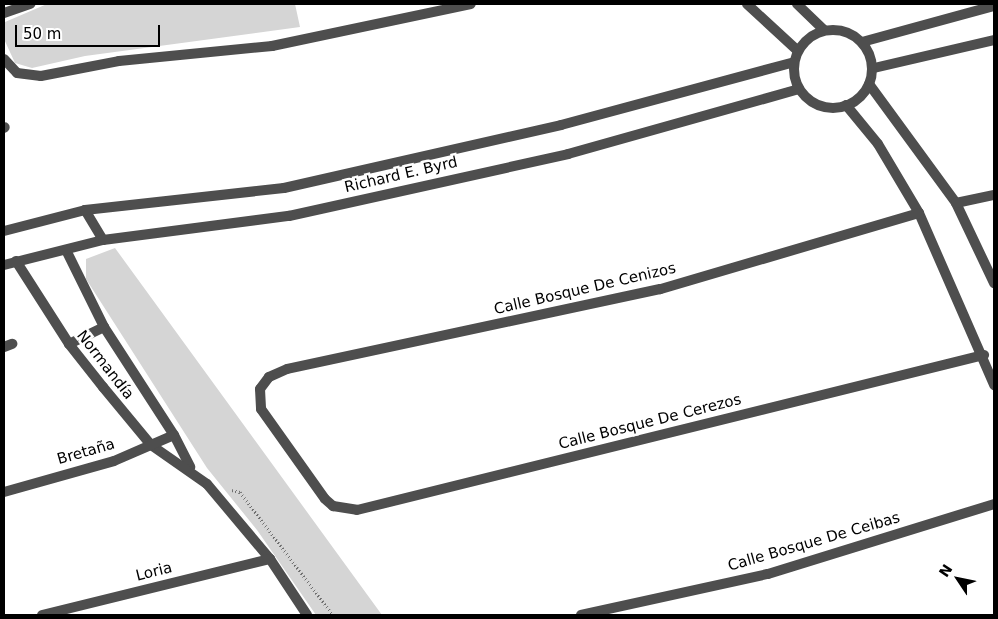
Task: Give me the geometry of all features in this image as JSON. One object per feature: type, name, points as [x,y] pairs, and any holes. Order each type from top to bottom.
[{"type":"street","points":[[4,13],[30,4]]},
{"type":"street","points":[[6,63],[16,73],[41,76],[119,61],[272,46],[471,4]]},
{"type":"street","points":[[747,4],[798,52]]},
{"type":"street","points":[[797,4],[824,30]]},
{"type":"street","points":[[862,42],[994,6]]},
{"type":"street","points":[[824,30],[838,30],[862,42],[874,68],[869,84],[860,97],[846,105],[820,106],[799,89],[794,62],[798,52],[804,42],[824,30]]},
{"type":"street","points":[[874,68],[994,40]]},
{"type":"street","name":"Richard E. Byrd","points":[[4,231],[85,210],[284,188],[560,125],[794,62]]},
{"type":"street","points":[[869,84],[956,203],[994,283]]},
{"type":"street","name":"Richard E. Byrd","points":[[4,265],[103,240],[289,216],[568,154],[799,89]]},
{"type":"street","points":[[846,105],[878,144],[919,213],[984,355],[994,385]]},
{"type":"street","points":[[956,203],[994,195]]},
{"type":"street","points":[[85,210],[103,240]]},
{"type":"street","name":"Calle Bosque De Cenizos","points":[[325,499],[265,420],[260,389],[270,377],[287,369],[660,289],[919,213]]},
{"type":"street","name":"Normandía","points":[[66,250],[104,327],[174,434],[190,468],[270,559],[308,615]]},
{"type":"street","name":"Normandía","points":[[16,261],[69,344],[151,445],[190,468]]},
{"type":"street","points":[[69,344],[104,327]]},
{"type":"street","name":"Calle Bosque De Cerezos","points":[[325,499],[333,506],[356,510],[984,355]]},
{"type":"street","name":"Bretaña","points":[[4,492],[114,461],[174,434]]},
{"type":"street","name":"Calle Bosque De Ceibas","points":[[582,615],[768,574],[994,504]]},
{"type":"street","name":"Loria","points":[[45,615],[270,559]]},
{"type":"path","points":[[240,492],[333,615]]},
{"type":"shaded area","points":[[47,4],[295,4],[300,27],[85,56],[32,68],[15,63],[4,39],[5,22]]},
{"type":"shaded area","points":[[115,248],[382,615],[316,615],[257,530],[207,468],[86,279],[86,259]]}]
